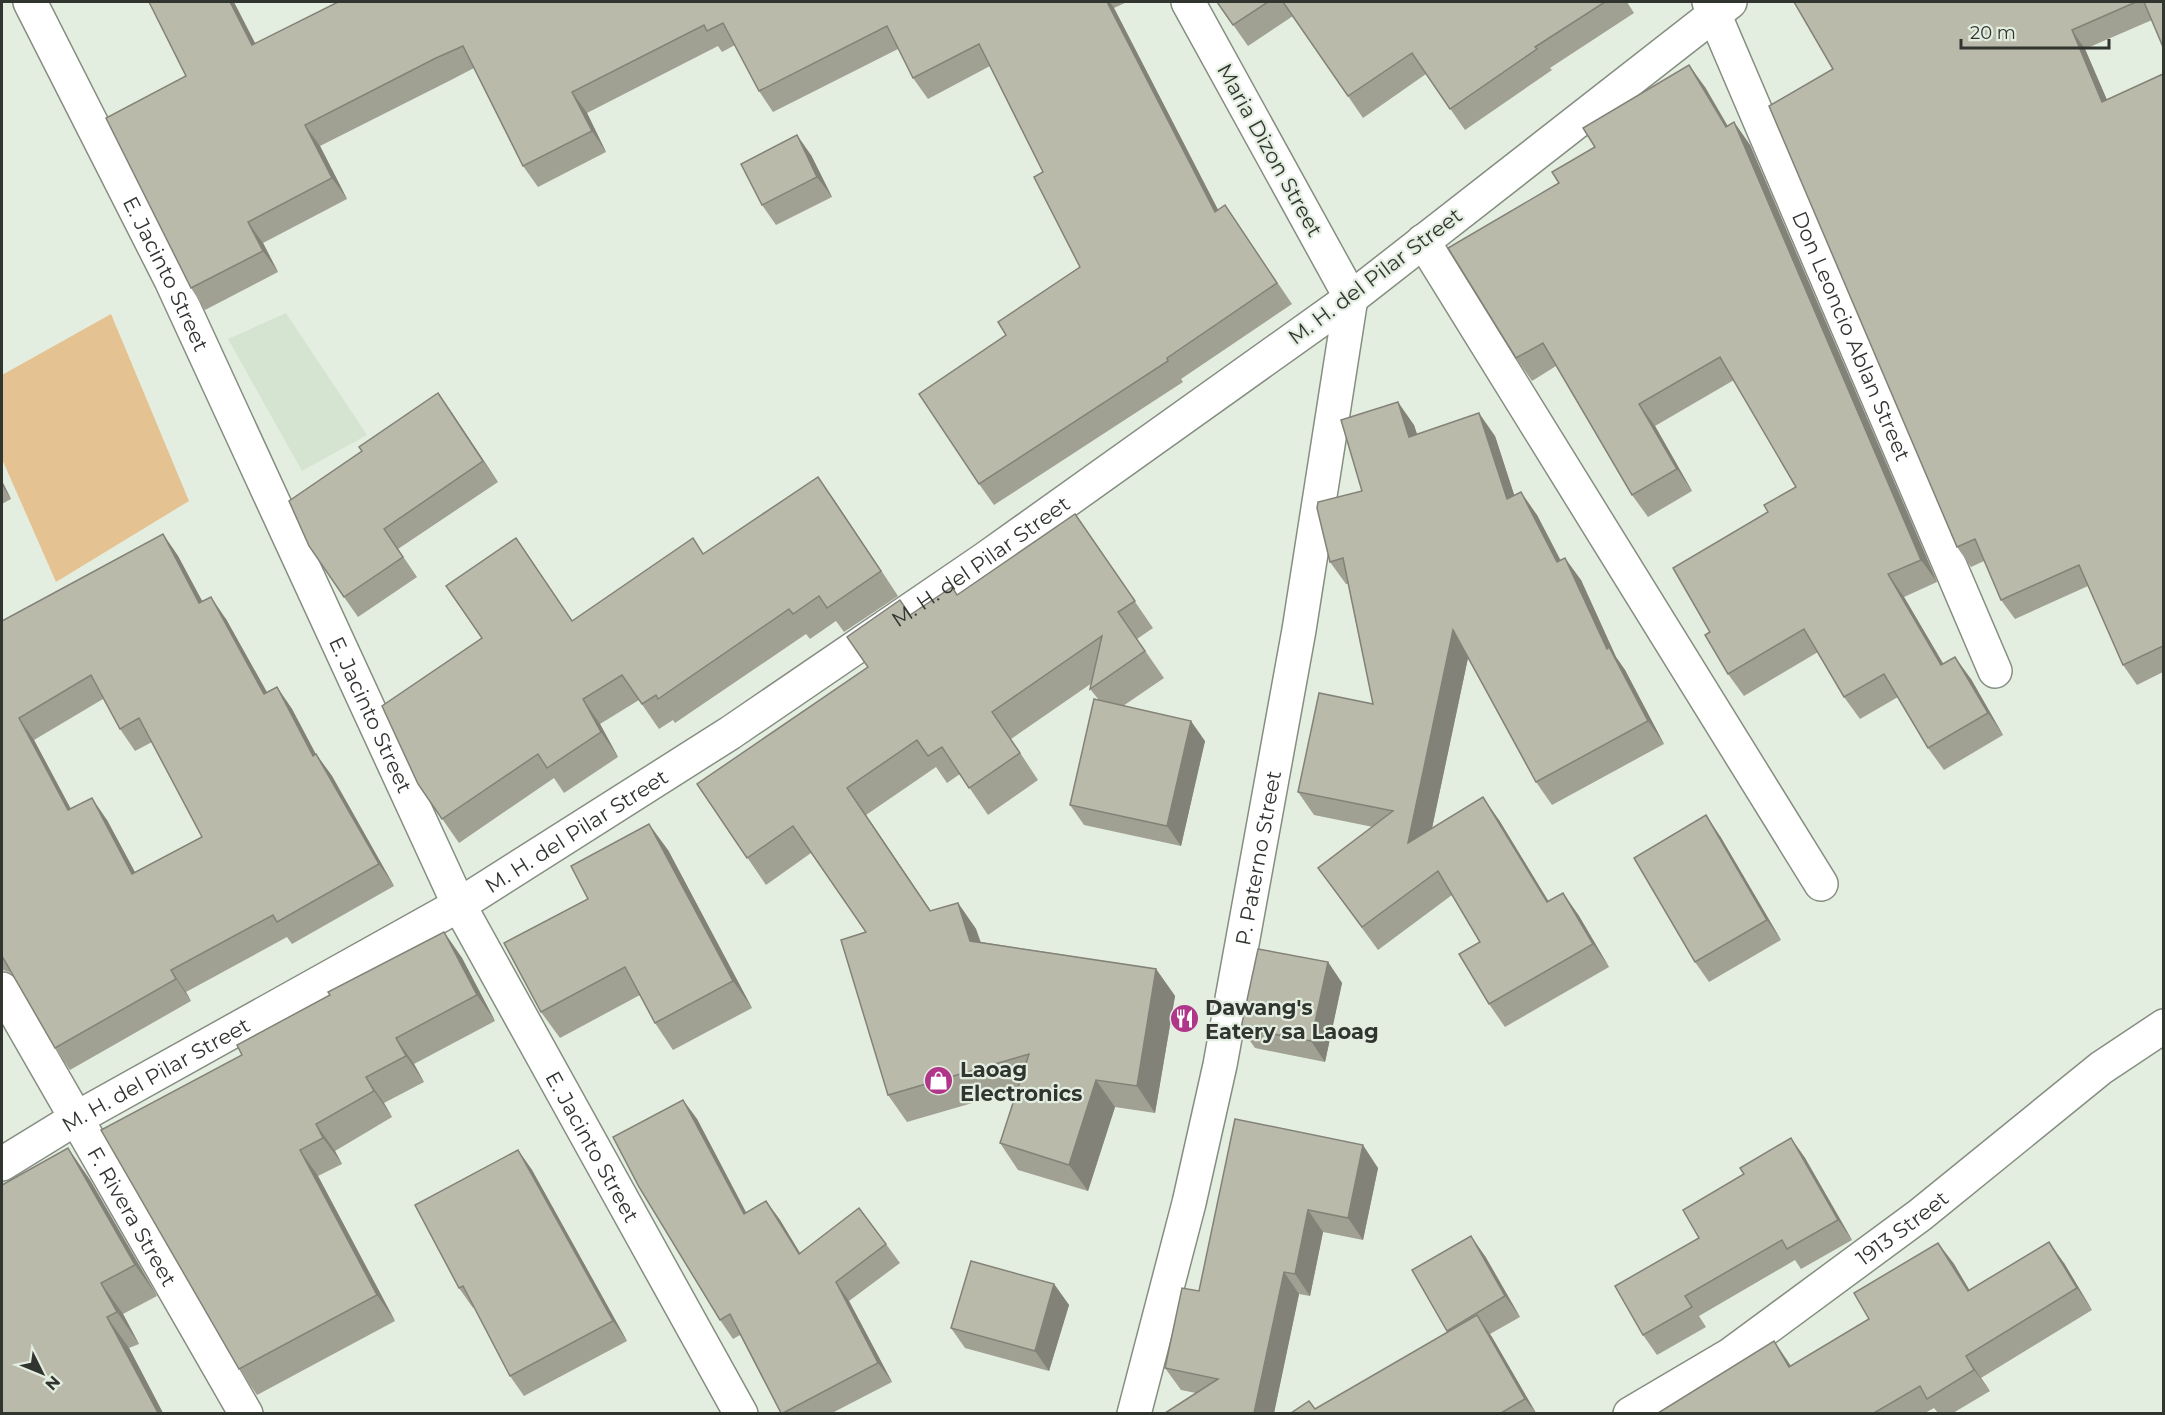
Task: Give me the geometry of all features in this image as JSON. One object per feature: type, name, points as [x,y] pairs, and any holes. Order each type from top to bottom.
[{"type":"street","name":"E. Jacinto Street","points":[[30,2],[171,280],[459,905],[741,1413]]},
{"type":"street","name":"Maria Dizon Street","points":[[1188,2],[1351,297]]},
{"type":"street","name":"M. H. del Pilar Street","points":[[2,1164],[75,1119],[459,905],[730,733],[985,559],[1351,297],[1717,5]]},
{"type":"street","name":"Don Leoncio Ablan Street","points":[[1717,5],[1995,671]]},
{"type":"street","points":[[1423,241],[1821,884]]},
{"type":"street","name":"P. Paterno Street","points":[[1134,1413],[1189,1203],[1220,1065],[1299,630],[1351,297]]},
{"type":"street","name":"F. Rivera Street","points":[[2,989],[246,1413]]},
{"type":"street","name":"1913 Street","points":[[1630,1413],[1730,1355],[1920,1215],[2101,1068],[2163,1026]]},
{"type":"shaded area","points":[[286,313],[367,435],[302,471],[228,339]]},
{"type":"shaded area","points":[[111,314],[189,501],[56,582],[2,459],[2,375]]},
{"type":"building","points":[[149,2],[230,2],[252,45],[338,2],[1107,2],[1215,212],[1225,205],[1277,283],[1167,358],[1168,361],[979,484],[919,394],[1006,335],[998,322],[1080,267],[1034,177],[1043,172],[979,44],[913,78],[887,26],[759,91],[723,23],[707,31],[704,25],[572,92],[592,131],[523,166],[463,46],[436,58],[305,125],[332,178],[248,222],[263,251],[191,288],[106,118],[186,76]]},
{"type":"building","points":[[1217,2],[1268,2],[1233,25]]},
{"type":"building","points":[[1283,2],[1605,2],[1535,47],[1537,49],[1450,109],[1412,53],[1348,96]]},
{"type":"building","points":[[1794,2],[2136,2],[2072,30],[2102,102],[2163,74],[2163,646],[2123,665],[2079,565],[2001,600],[1975,539],[1957,547],[1769,106],[1833,69]]},
{"type":"building","points":[[2144,2],[2163,2],[2163,47]]},
{"type":"building","points":[[1689,65],[1726,127],[1734,122],[1921,560],[1888,574],[1941,665],[1955,657],[1988,713],[1928,748],[1884,674],[1844,697],[1804,629],[1728,674],[1705,635],[1710,632],[1673,568],[1768,512],[1764,505],[1796,487],[1720,357],[1639,404],[1677,469],[1632,495],[1543,343],[1516,358],[1448,248],[1559,183],[1552,172],[1595,147],[1583,128]]},
{"type":"building","points":[[797,135],[817,177],[762,205],[741,164]]},
{"type":"building","points":[[438,393],[483,461],[384,529],[403,557],[344,597],[309,546],[289,501],[362,451],[359,447]]},
{"type":"building","points":[[1398,402],[1409,437],[1479,413],[1507,499],[1521,492],[1557,562],[1565,558],[1607,649],[1609,647],[1648,721],[1536,782],[1453,630],[1408,843],[1483,797],[1547,902],[1563,893],[1593,944],[1489,1004],[1459,954],[1480,942],[1438,871],[1362,927],[1318,868],[1393,811],[1298,792],[1319,693],[1373,704],[1343,558],[1330,562],[1317,508],[1318,502],[1362,491],[1341,420]]},
{"type":"building","points":[[818,477],[881,571],[827,608],[819,596],[793,614],[789,609],[658,699],[656,695],[642,704],[622,675],[583,699],[601,732],[547,768],[538,754],[442,819],[418,784],[382,706],[482,638],[446,586],[516,538],[572,621],[693,538],[703,554]]},
{"type":"building","points":[[1075,514],[1135,601],[1118,612],[1145,651],[1090,689],[1102,636],[992,712],[1020,753],[969,788],[942,747],[928,756],[917,740],[847,788],[930,911],[958,903],[970,941],[1156,969],[1137,1086],[1096,1080],[1069,1165],[1000,1143],[1029,1054],[888,1095],[841,940],[866,932],[793,826],[747,858],[697,784],[868,667],[847,637],[900,600],[910,615],[952,587],[957,595]]},
{"type":"building","points":[[163,534],[199,603],[211,597],[264,694],[277,687],[313,756],[316,754],[379,864],[277,922],[273,915],[171,970],[176,979],[55,1048],[2,956],[2,621]],"holes":[[[91,675],[120,729],[139,718],[202,837],[132,874],[92,798],[68,810],[19,718]]]},
{"type":"building","points":[[1094,699],[1191,721],[1167,826],[1070,805]]},
{"type":"building","points":[[1706,815],[1767,920],[1695,962],[1634,858]]},
{"type":"building","points":[[649,824],[733,981],[655,1023],[625,967],[541,1012],[504,943],[588,899],[571,866]]},
{"type":"building","points":[[444,932],[477,995],[396,1038],[406,1056],[366,1077],[374,1091],[316,1124],[323,1138],[300,1150],[377,1295],[239,1369],[101,1130],[242,1055],[237,1045],[330,995],[328,992]]},
{"type":"building","points":[[1258,949],[1328,962],[1311,1041],[1241,1028]]},
{"type":"building","points":[[683,1100],[744,1214],[766,1201],[799,1254],[859,1208],[886,1244],[836,1282],[878,1363],[783,1413],[730,1314],[720,1320],[639,1187],[613,1137]]},
{"type":"building","points":[[1235,1119],[1363,1145],[1348,1218],[1308,1210],[1295,1274],[1284,1272],[1254,1413],[1165,1413],[1218,1379],[1165,1368],[1182,1288],[1199,1291]]},
{"type":"building","points":[[1791,1138],[1838,1220],[1787,1249],[1782,1240],[1685,1296],[1692,1307],[1643,1335],[1615,1286],[1699,1238],[1683,1210],[1744,1174],[1740,1168]]},
{"type":"building","points":[[68,1148],[135,1265],[101,1283],[117,1312],[107,1317],[158,1413],[2,1413],[2,1185]]},
{"type":"building","points":[[518,1150],[613,1321],[510,1376],[463,1286],[459,1288],[415,1205]]},
{"type":"building","points":[[1471,1236],[1505,1296],[1447,1331],[1412,1270]]},
{"type":"building","points":[[2049,1242],[2077,1288],[1966,1356],[1974,1370],[1927,1399],[1920,1386],[1874,1413],[1658,1413],[1774,1341],[1789,1367],[1869,1319],[1854,1293],[1938,1243],[1968,1291]]},
{"type":"building","points":[[971,1261],[1054,1284],[1035,1351],[951,1328]]},
{"type":"building","points":[[1477,1315],[1525,1399],[1501,1413],[1291,1413],[1309,1401],[1315,1409]]},
{"type":"place","name":"Dawang's Eatery sa Laoag","points":[[1184,1019]]},
{"type":"place","name":"Laoag Electronics","points":[[939,1081]]}]
